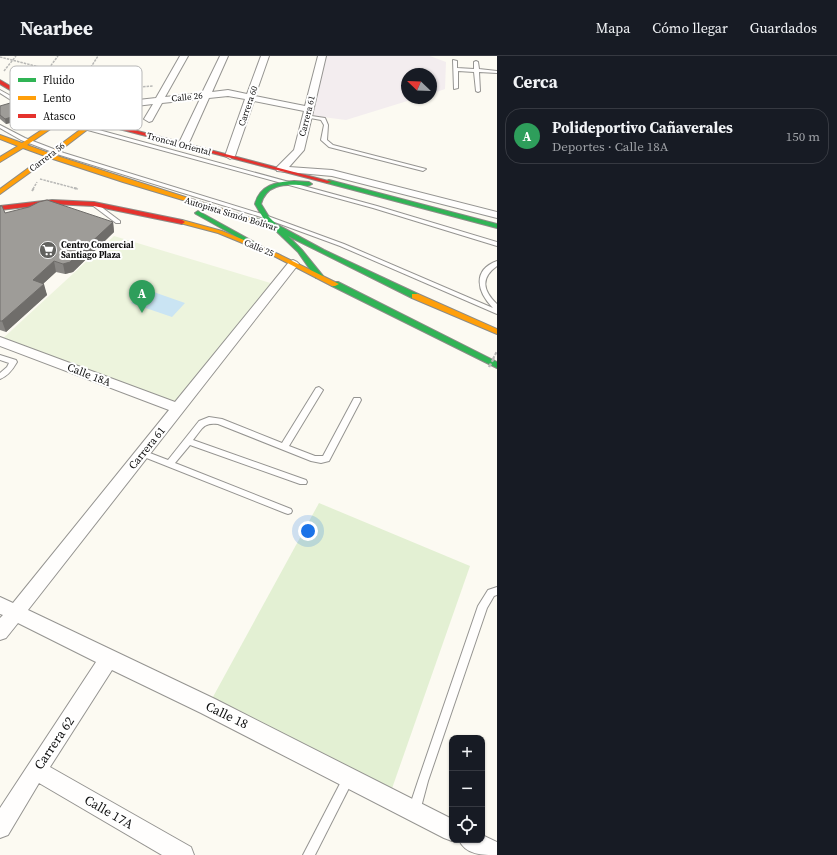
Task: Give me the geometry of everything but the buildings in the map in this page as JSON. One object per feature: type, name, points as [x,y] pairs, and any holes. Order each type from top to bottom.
[{"type":"main road","points":[[0,82],[10,88]]},
{"type":"main road","points":[[0,160],[44,130]]},
{"type":"main road","name":"Carrera 56","points":[[0,192],[83,130]]},
{"type":"main road","points":[[125,130],[281,169],[454,216],[497,226]]},
{"type":"main road","name":"Autopista Simón Bolívar","points":[[0,137],[25,144],[142,187],[275,226],[350,265],[497,332]]},
{"type":"main road","points":[[318,276],[300,251],[263,216],[258,205],[258,198],[262,193],[272,187],[289,183],[309,184],[379,203],[454,216]]},
{"type":"main road","points":[[142,187],[203,216],[259,248]]},
{"type":"main road","name":"Calle 25","points":[[0,208],[52,202],[94,204],[130,210],[213,230],[259,248],[318,276],[493,366]]},
{"type":"street","points":[[149,120],[184,56]]},
{"type":"street","points":[[183,145],[224,56]]},
{"type":"street","name":"Carrera 60","points":[[230,156],[265,56]]},
{"type":"street","name":"Carrera 61","points":[[281,169],[299,150],[322,56]]},
{"type":"street","name":"Calle 26","points":[[142,102],[228,93],[308,113]]},
{"type":"street","points":[[281,169],[332,173],[497,215]]},
{"type":"street","name":"Carrera 61","points":[[0,632],[8,609],[142,453],[293,264]]},
{"type":"street","name":"Calle 18A","points":[[0,341],[178,408]]},
{"type":"street","name":"Calle 18","points":[[8,609],[208,706],[449,828]]},
{"type":"street","name":"Carrera 62","points":[[0,827],[109,659]]},
{"type":"street","name":"Calle 17A","points":[[36,770],[183,855]]},
{"type":"street","points":[[476,843],[497,854]]},
{"type":"lane","points":[[455,61],[456,88]]},
{"type":"lane","points":[[476,62],[478,91]]},
{"type":"lane","points":[[455,70],[497,72]]},
{"type":"lane","name":"Troncal Oriental","points":[[0,91],[10,97]]},
{"type":"lane","points":[[308,113],[325,121],[326,125],[324,140],[331,146],[423,169]]},
{"type":"lane","points":[[0,126],[25,144]]},
{"type":"lane","name":"Troncal Oriental","points":[[93,130],[375,207],[497,244]]},
{"type":"lane","points":[[52,154],[263,216],[342,245],[497,312]]},
{"type":"lane","points":[[94,204],[118,222]]},
{"type":"lane","points":[[113,227],[130,210]]},
{"type":"lane","points":[[497,263],[485,272],[482,280],[483,290],[489,301],[497,308]]},
{"type":"lane","points":[[0,357],[13,362],[10,368],[0,377]]},
{"type":"lane","points":[[284,447],[319,390]]},
{"type":"lane","points":[[170,464],[202,423],[209,420],[219,421],[314,459],[326,459],[357,400]]},
{"type":"lane","points":[[188,441],[303,482]]},
{"type":"lane","points":[[142,453],[288,511]]},
{"type":"lane","points":[[414,811],[483,606],[491,593],[497,591]]},
{"type":"lane","points":[[309,855],[350,777]]},
{"type":"path","points":[[0,76],[16,56]]},
{"type":"path","points":[[51,66],[58,56]]},
{"type":"path","points":[[92,66],[98,56]]},
{"type":"path","points":[[0,57],[34,66]]},
{"type":"path","points":[[142,86],[168,84]]},
{"type":"path","points":[[28,197],[39,179]]},
{"type":"path","points":[[493,366],[497,351]]},
{"type":"shaded area","points":[[322,56],[430,56],[446,62],[445,89],[437,92],[437,68],[401,68],[401,103],[346,120],[307,115]]},
{"type":"green space","points":[[114,236],[277,285],[178,408],[0,341]]},
{"type":"green space","points":[[319,503],[470,566],[389,797],[208,706]]},
{"type":"water","points":[[145,289],[185,303],[172,317],[131,303]]},
{"type":"traffic: fast","points":[[329,182],[497,226]]},
{"type":"traffic: fast","points":[[309,184],[286,183],[271,187],[264,191],[260,196],[258,204],[266,218],[300,251],[319,276]]},
{"type":"traffic: fast","points":[[198,213],[259,247]]},
{"type":"traffic: fast","points":[[251,219],[275,226],[322,251],[415,296]]},
{"type":"traffic: fast","points":[[335,284],[497,365]]},
{"type":"traffic: slow","points":[[0,160],[45,130]]},
{"type":"traffic: slow","points":[[0,192],[83,130]]},
{"type":"traffic: slow","points":[[0,137],[156,191],[251,219]]},
{"type":"traffic: slow","points":[[182,222],[220,232],[276,255],[335,284]]},
{"type":"traffic: slow","points":[[415,296],[497,332]]},
{"type":"traffic: jam","points":[[0,82],[10,88]]},
{"type":"traffic: jam","points":[[129,130],[329,182]]},
{"type":"traffic: jam","points":[[0,208],[52,202],[94,204],[182,222]]},
{"type":"place","name":"Centro Comercial Santiago Plaza","points":[[48,250]]},
{"type":"place","name":"Polideportivo Cañaverales","points":[[142,313]]}]
